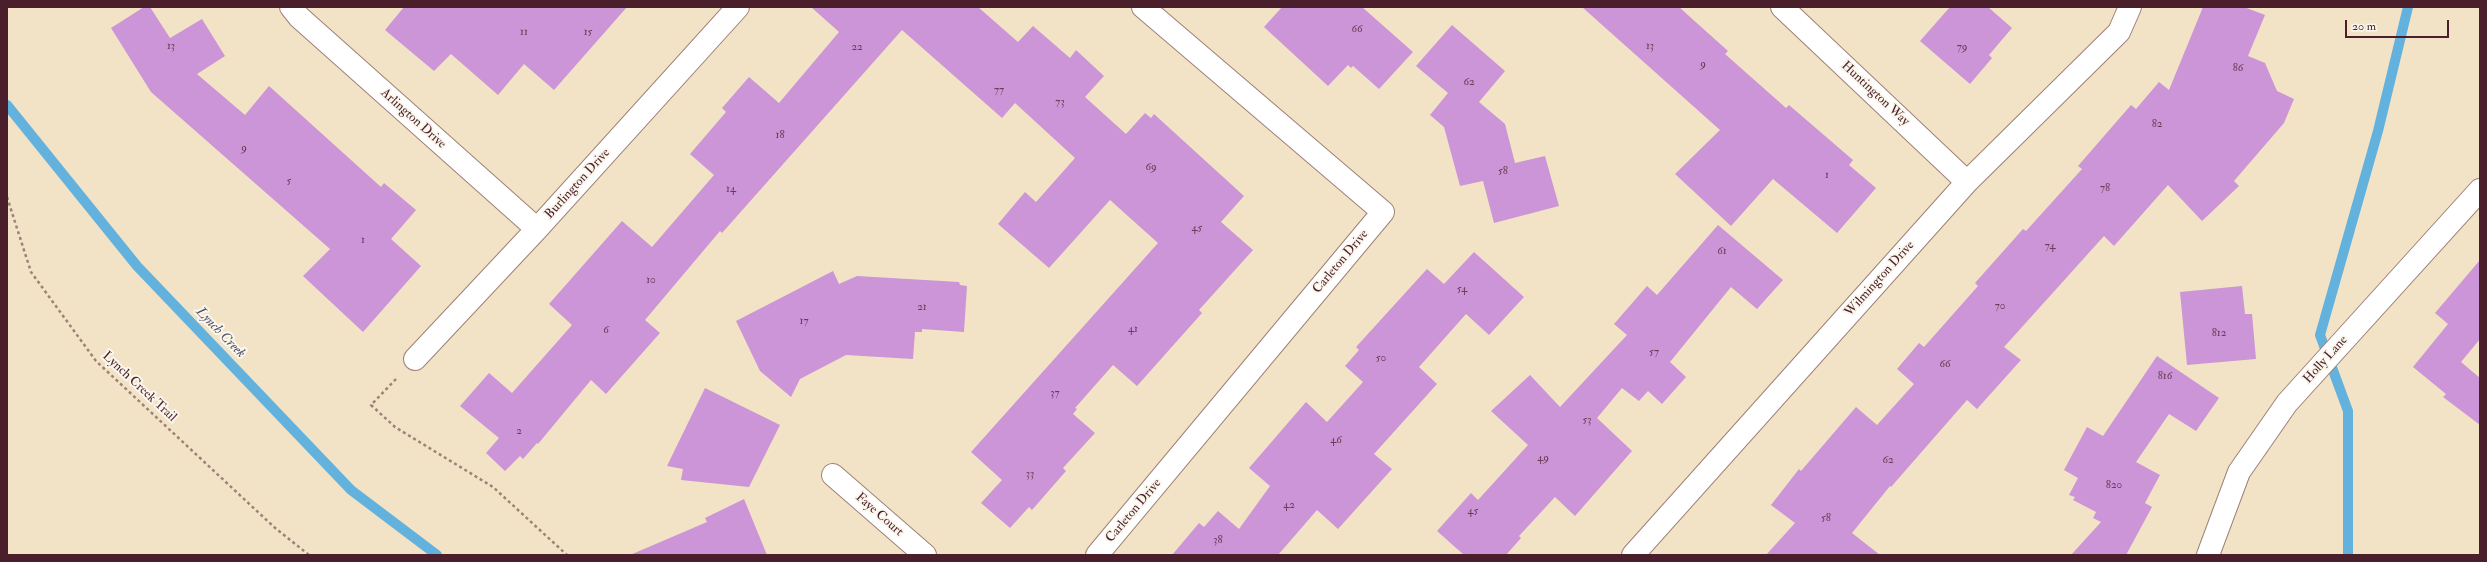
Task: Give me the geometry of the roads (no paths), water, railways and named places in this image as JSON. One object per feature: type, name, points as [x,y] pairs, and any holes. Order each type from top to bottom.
[{"type":"street","name":"Arlington Drive","points":[[291,7],[298,17],[537,229]]},
{"type":"street","name":"Burlington Drive","points":[[415,359],[537,229],[738,7]]},
{"type":"street","name":"Carleton Drive","points":[[1097,555],[1383,212],[1142,7]]},
{"type":"street","name":"Huntington Way","points":[[1782,7],[1967,182]]},
{"type":"street","name":"Wilmington Drive","points":[[1633,555],[1967,182],[2119,32],[2130,7]]},
{"type":"street","name":"Holly Lane","points":[[2208,555],[2239,472],[2287,404],[2480,190]]},
{"type":"street","name":"Faye Court","points":[[833,475],[925,555]]},
{"type":"waterway","points":[[2348,555],[2348,411],[2320,335],[2378,131],[2408,7]]},
{"type":"waterway","name":"Lynch Creek","points":[[7,105],[137,266],[351,490],[437,555]]}]
